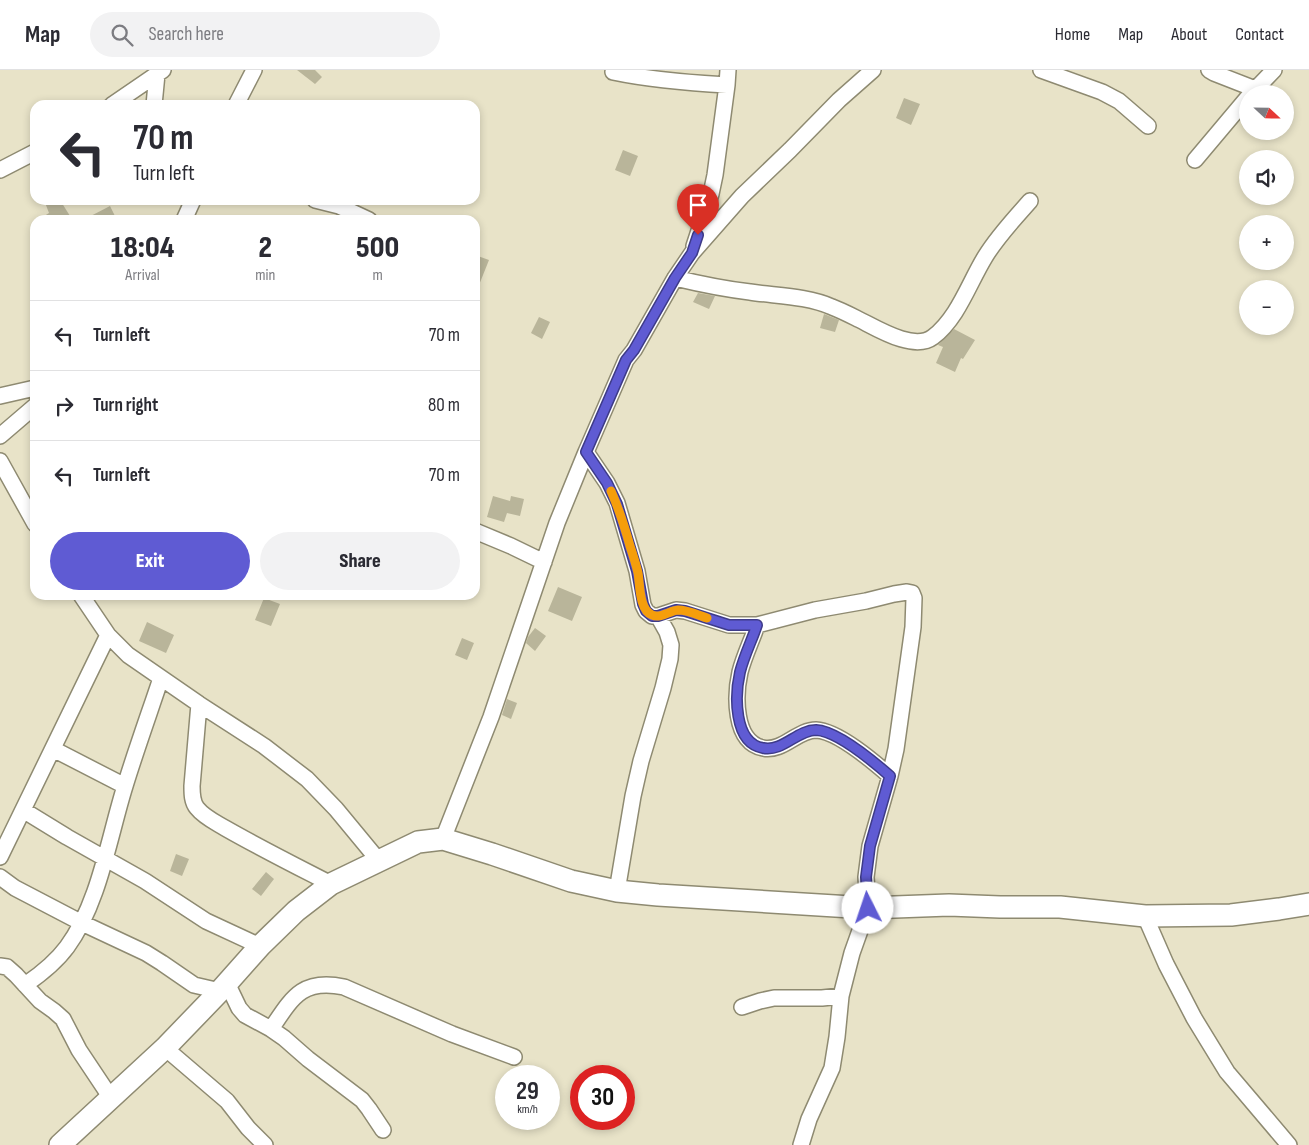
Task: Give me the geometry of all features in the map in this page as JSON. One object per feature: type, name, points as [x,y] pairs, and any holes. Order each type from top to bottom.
[{"type":"street","points":[[239,100],[254,70]]},
{"type":"street","points":[[443,839],[491,717],[557,523],[626,360],[634,350],[675,278],[692,253],[742,196],[839,100],[873,70]]},
{"type":"street","points":[[1042,70],[1102,92],[1119,101],[1148,126]]},
{"type":"street","points":[[1209,70],[1239,86]]},
{"type":"street","points":[[1259,85],[1274,70]]},
{"type":"street","points":[[120,100],[160,72]]},
{"type":"street","points":[[155,100],[160,72]]},
{"type":"street","points":[[613,72],[641,78],[694,83],[728,77],[713,184],[692,253]]},
{"type":"street","points":[[133,92],[146,100]]},
{"type":"street","points":[[1196,160],[1239,108]]},
{"type":"street","points":[[0,170],[30,155]]},
{"type":"street","points":[[675,278],[740,291],[806,299],[829,306],[884,332],[905,340],[918,342],[931,338],[944,328],[985,257],[1030,201]]},
{"type":"street","points":[[335,205],[358,215]]},
{"type":"street","points":[[0,396],[30,389]]},
{"type":"street","points":[[0,436],[30,410]]},
{"type":"street","points":[[586,452],[607,483],[617,504],[637,571],[643,604],[646,611],[652,616],[676,610],[729,625],[757,625],[816,610],[894,594],[907,592],[912,593],[914,598],[913,627],[896,749],[870,846],[866,877],[868,908],[852,953],[842,996],[832,1068],[809,1119],[800,1145]]},
{"type":"street","points":[[0,462],[30,515]]},
{"type":"street","points":[[480,533],[544,562]]},
{"type":"street","points":[[84,600],[108,635],[128,655],[264,746],[307,778],[336,809],[379,861]]},
{"type":"street","points":[[618,891],[633,796],[670,660],[671,645],[667,632],[658,616]]},
{"type":"street","points":[[757,625],[740,671],[737,695],[738,716],[742,733],[751,743],[762,748],[776,748],[807,732],[816,730],[828,732],[867,756],[890,776]]},
{"type":"street","points":[[0,857],[108,635]]},
{"type":"street","points":[[25,985],[46,969],[67,947],[82,924],[93,898],[125,786],[161,678]]},
{"type":"street","points":[[199,704],[192,786],[192,797],[195,806],[202,814],[234,833],[331,884]]},
{"type":"street","points":[[53,748],[125,786]]},
{"type":"street","points":[[23,810],[144,881],[206,921],[260,946]]},
{"type":"street","points":[[70,1142],[111,1098],[165,1048],[224,987],[260,946],[296,911],[331,884],[418,842],[443,839],[571,882],[618,891],[658,895],[868,908],[949,905],[1060,907],[1145,916],[1231,915],[1309,904]]},
{"type":"street","points":[[0,877],[15,888],[82,924],[146,953],[194,985],[224,987]]},
{"type":"street","points":[[1145,916],[1166,964],[1194,1018],[1227,1072],[1288,1145]]},
{"type":"street","points":[[0,966],[7,968],[16,975],[40,1000],[63,1019],[79,1050],[111,1098]]},
{"type":"street","points":[[271,1029],[287,1007],[302,991],[316,985],[333,985],[344,987],[444,1030],[514,1057]]},
{"type":"street","points":[[224,987],[244,1015],[284,1038],[308,1059],[362,1100],[383,1130]]},
{"type":"street","points":[[742,1008],[774,998],[842,996]]},
{"type":"street","points":[[165,1048],[228,1101],[248,1128],[265,1145]]},
{"type":"building","points":[[297,70],[315,70],[322,77],[315,84]]},
{"type":"building","points":[[904,98],[920,104],[911,125],[896,118]]},
{"type":"building","points":[[623,150],[638,156],[630,176],[615,170]]},
{"type":"building","points":[[46,205],[63,205],[69,215],[46,215],[49,213]]},
{"type":"building","points":[[110,206],[114,215],[93,215]]},
{"type":"building","points":[[480,257],[489,260],[480,282]]},
{"type":"building","points":[[698,293],[715,296],[709,309],[693,302]]},
{"type":"building","points":[[824,314],[839,320],[835,332],[820,328]]},
{"type":"building","points":[[539,317],[550,322],[542,339],[531,333]]},
{"type":"building","points":[[954,329],[975,340],[963,359],[961,358],[955,372],[936,363],[943,347],[938,345]]},
{"type":"building","points":[[493,496],[510,501],[511,496],[524,499],[520,516],[507,513],[504,522],[487,517]]},
{"type":"building","points":[[558,587],[582,597],[572,621],[548,611]]},
{"type":"building","points":[[263,600],[280,604],[271,626],[255,620]]},
{"type":"building","points":[[147,622],[174,635],[166,653],[139,641]]},
{"type":"building","points":[[535,628],[546,636],[535,651],[526,643]]},
{"type":"building","points":[[462,638],[474,643],[467,660],[455,655]]},
{"type":"building","points":[[507,699],[517,703],[511,719],[502,715]]},
{"type":"building","points":[[176,854],[189,859],[182,876],[170,871]]},
{"type":"building","points":[[266,872],[274,879],[261,896],[252,889]]},
{"type":"slow traffic","points":[[611,491],[627,536],[646,611],[652,616],[658,616],[676,610],[685,611],[707,618]]},
{"type":"route","points":[[698,235],[692,253],[675,278],[634,350],[626,360],[586,452],[607,483],[617,504],[637,571],[640,593],[646,611],[652,616],[658,616],[676,610],[685,611],[729,625],[757,625],[740,671],[737,695],[738,716],[742,733],[751,743],[762,748],[776,748],[807,732],[816,730],[828,732],[867,756],[890,776],[870,846],[866,877],[868,908]]}]
